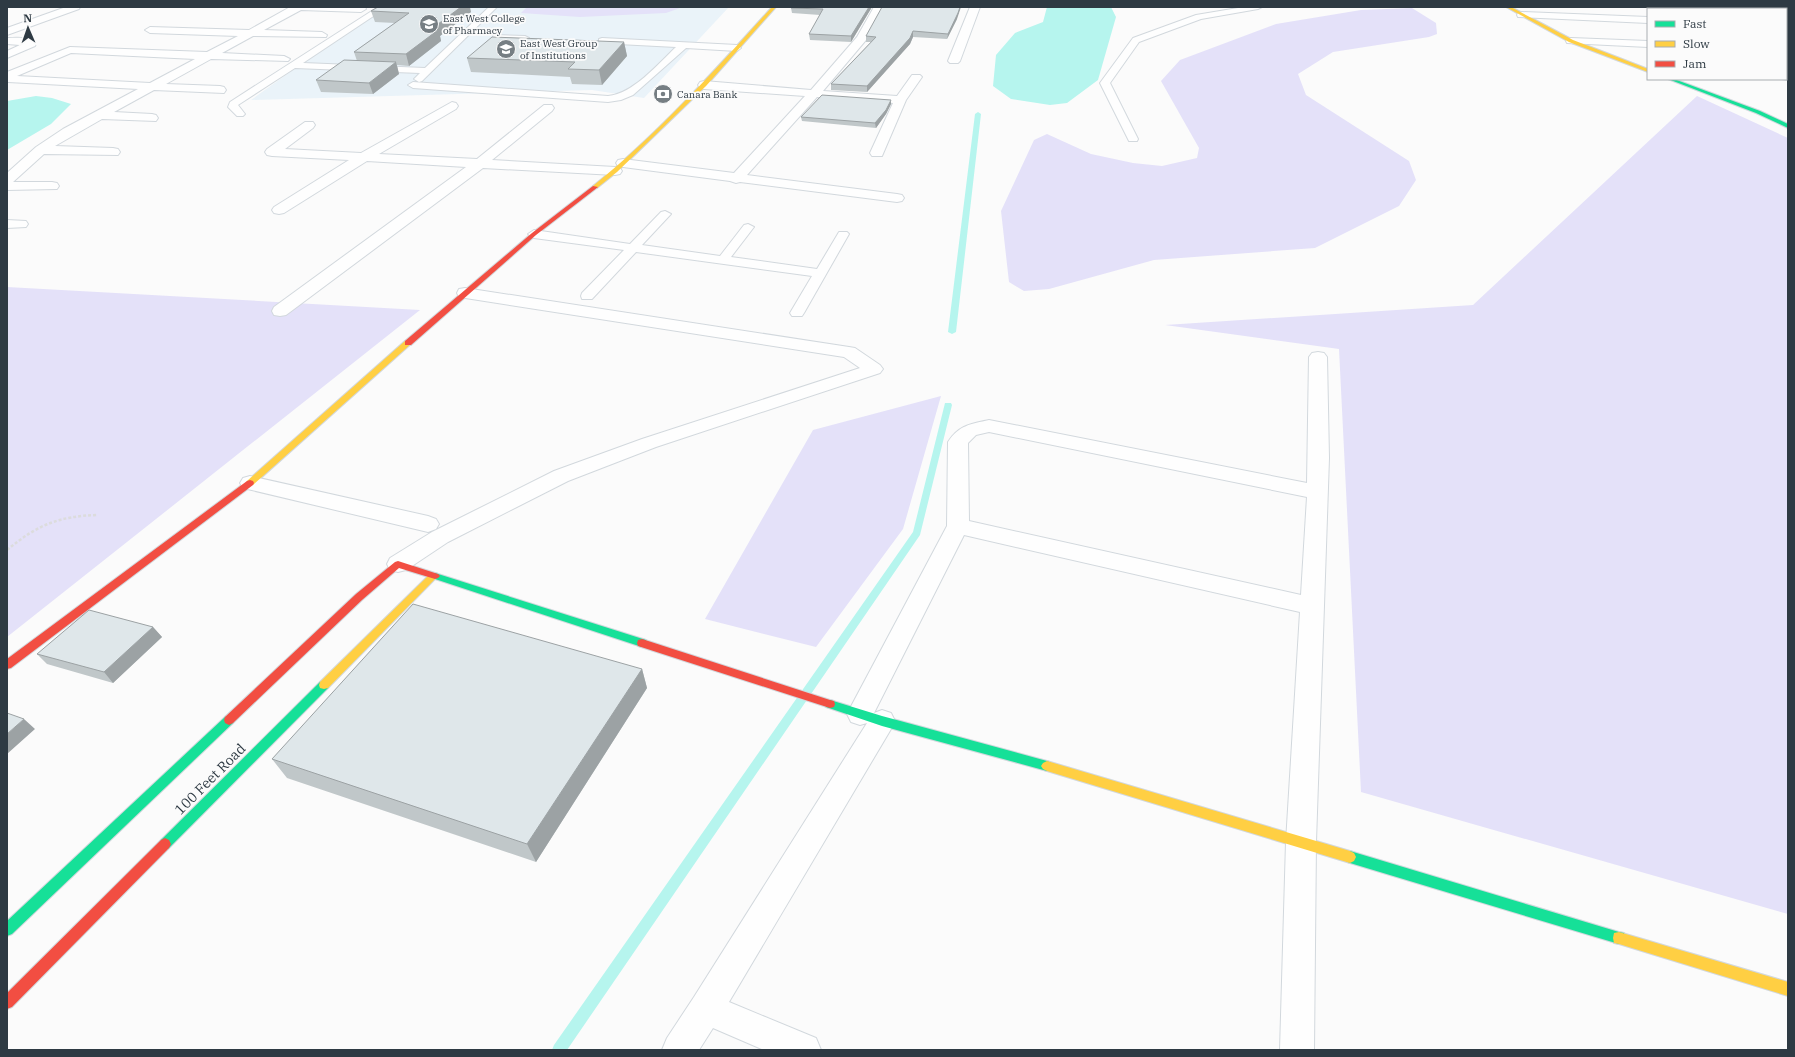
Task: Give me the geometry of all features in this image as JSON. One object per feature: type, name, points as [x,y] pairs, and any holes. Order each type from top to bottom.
[{"type":"main road","points":[[7,665],[250,484],[465,292],[534,234],[619,167],[704,85],[774,7]]},
{"type":"main road","points":[[1508,7],[1571,41],[1647,70]]},
{"type":"main road","points":[[1673,80],[1758,112],[1788,126]]},
{"type":"main road","points":[[7,930],[359,597],[398,564],[871,718],[1070,772],[1788,989]]},
{"type":"main road","name":"100 Feet Road","points":[[7,1002],[434,576]]},
{"type":"street","points":[[7,32],[75,7]]},
{"type":"street","points":[[295,7],[361,9]]},
{"type":"street","points":[[7,180],[41,150],[68,132],[298,7]]},
{"type":"street","points":[[736,179],[816,92],[862,38],[879,7]]},
{"type":"street","points":[[954,61],[975,7]]},
{"type":"street","points":[[1522,15],[1647,20]]},
{"type":"street","points":[[150,30],[322,35]]},
{"type":"street","points":[[7,41],[29,42],[31,44],[7,55]]},
{"type":"street","points":[[1571,41],[1647,44]]},
{"type":"street","points":[[7,78],[70,50],[288,62]]},
{"type":"street","points":[[878,153],[900,100],[916,77]]},
{"type":"street","points":[[7,78],[220,90]]},
{"type":"street","points":[[704,85],[816,92],[900,100]]},
{"type":"street","points":[[280,210],[364,157],[452,106]]},
{"type":"street","points":[[280,311],[479,164],[548,108]]},
{"type":"street","points":[[100,115],[152,118]]},
{"type":"street","points":[[309,125],[272,152],[479,164],[619,167],[897,198]]},
{"type":"street","points":[[41,150],[113,152]]},
{"type":"street","points":[[7,186],[52,186]]},
{"type":"street","points":[[398,564],[440,537],[561,476],[649,443],[874,369],[849,352],[465,292]]},
{"type":"street","points":[[1297,1050],[1301,842],[1317,492],[1318,357]]},
{"type":"street","points":[[678,1050],[706,1009],[871,718],[958,526],[958,442],[969,431],[989,426],[1317,492]]},
{"type":"street","points":[[250,484],[428,524]]},
{"type":"street","points":[[958,526],[1311,606]]},
{"type":"street","points":[[706,1009],[804,1050]]},
{"type":"lane","points":[[240,114],[233,107],[233,104],[288,62],[383,7]]},
{"type":"lane","points":[[493,7],[413,85],[608,99],[618,98],[630,93],[684,45]]},
{"type":"lane","points":[[1133,140],[1105,83],[1136,40],[1199,17],[1258,7]]},
{"type":"lane","points":[[498,37],[536,39]]},
{"type":"lane","points":[[591,41],[737,48]]},
{"type":"lane","points":[[288,62],[427,71]]},
{"type":"lane","points":[[587,296],[665,214]]},
{"type":"lane","points":[[723,260],[748,227]]},
{"type":"lane","points":[[534,234],[820,273]]},
{"type":"lane","points":[[797,313],[843,234]]},
{"type":"path","points":[[7,550],[22,537],[52,520],[74,515],[98,515]]},
{"type":"shaded area","name":"East West Group of Institutions","points":[[381,7],[729,7],[644,98],[592,90],[251,100]]},
{"type":"shaded area","points":[[527,7],[683,7],[666,13],[580,17],[521,13]]},
{"type":"shaded area","points":[[1412,8],[1436,23],[1437,34],[1429,37],[1333,52],[1298,74],[1306,95],[1409,161],[1416,180],[1399,206],[1315,248],[1154,260],[1049,289],[1024,291],[1009,282],[1001,211],[1034,140],[1047,134],[1091,154],[1133,163],[1162,166],[1197,158],[1199,148],[1161,81],[1180,60],[1276,24],[1361,10]]},
{"type":"shaded area","points":[[1697,96],[1788,138],[1788,914],[1361,792],[1339,349],[1165,325],[1473,305]]},
{"type":"shaded area","points":[[7,287],[420,310],[7,637]]},
{"type":"shaded area","points":[[941,396],[903,529],[816,647],[705,619],[813,430]]},
{"type":"water","points":[[1047,7],[1111,7],[1116,17],[1098,80],[1067,103],[1050,105],[1011,99],[993,86],[996,55],[1015,33],[1043,22]]},
{"type":"water","points":[[36,96],[52,98],[71,104],[51,124],[7,150],[7,101]]},
{"type":"building","points":[[378,7],[461,7],[430,30],[438,30],[406,54],[354,52],[409,13],[371,11]]},
{"type":"building","points":[[869,7],[851,36],[809,34],[823,9],[791,8]]},
{"type":"building","points":[[882,7],[960,7],[948,34],[913,31],[910,38],[867,86],[831,84],[876,37],[866,36]]},
{"type":"building","points":[[1778,7],[1788,7],[1788,20],[1787,8]]},
{"type":"building","points":[[492,37],[624,42],[599,70],[568,69],[575,62],[467,58]]},
{"type":"building","points":[[344,60],[396,62],[369,83],[316,80]]},
{"type":"building","points":[[822,95],[891,100],[886,110],[875,123],[801,117]]},
{"type":"building","points":[[413,604],[642,669],[527,844],[272,759]]},
{"type":"building","points":[[89,610],[153,627],[104,672],[37,654]]},
{"type":"building","points":[[7,713],[24,719],[7,734]]},
{"type":"waterway","points":[[952,332],[978,114]]},
{"type":"waterway","points":[[559,1050],[917,533],[948,405]]},
{"type":"traffic: fast","points":[[1673,80],[1758,112],[1788,126]]},
{"type":"traffic: fast","points":[[435,576],[642,643]]},
{"type":"traffic: fast","points":[[165,844],[324,685]]},
{"type":"traffic: fast","points":[[830,704],[882,721],[1047,766]]},
{"type":"traffic: fast","points":[[7,930],[229,720]]},
{"type":"traffic: fast","points":[[1350,857],[1619,938]]},
{"type":"traffic: slow","points":[[595,187],[615,171],[704,85],[774,7]]},
{"type":"traffic: slow","points":[[1508,7],[1571,41],[1647,71]]},
{"type":"traffic: slow","points":[[250,483],[408,343]]},
{"type":"traffic: slow","points":[[324,685],[433,576]]},
{"type":"traffic: slow","points":[[1047,766],[1350,857]]},
{"type":"traffic: slow","points":[[1619,938],[1788,989]]},
{"type":"traffic: jam","points":[[408,343],[534,234],[595,187]]},
{"type":"traffic: jam","points":[[7,665],[250,483]]},
{"type":"traffic: jam","points":[[229,720],[359,597],[398,564],[435,576]]},
{"type":"traffic: jam","points":[[642,643],[830,704]]},
{"type":"traffic: jam","points":[[7,1002],[165,844]]},
{"type":"place","name":"East West College of Pharmacy","points":[[429,24]]},
{"type":"place","name":"East West Group of Institutions","points":[[506,49]]},
{"type":"place","name":"Canara Bank","points":[[663,94]]}]
